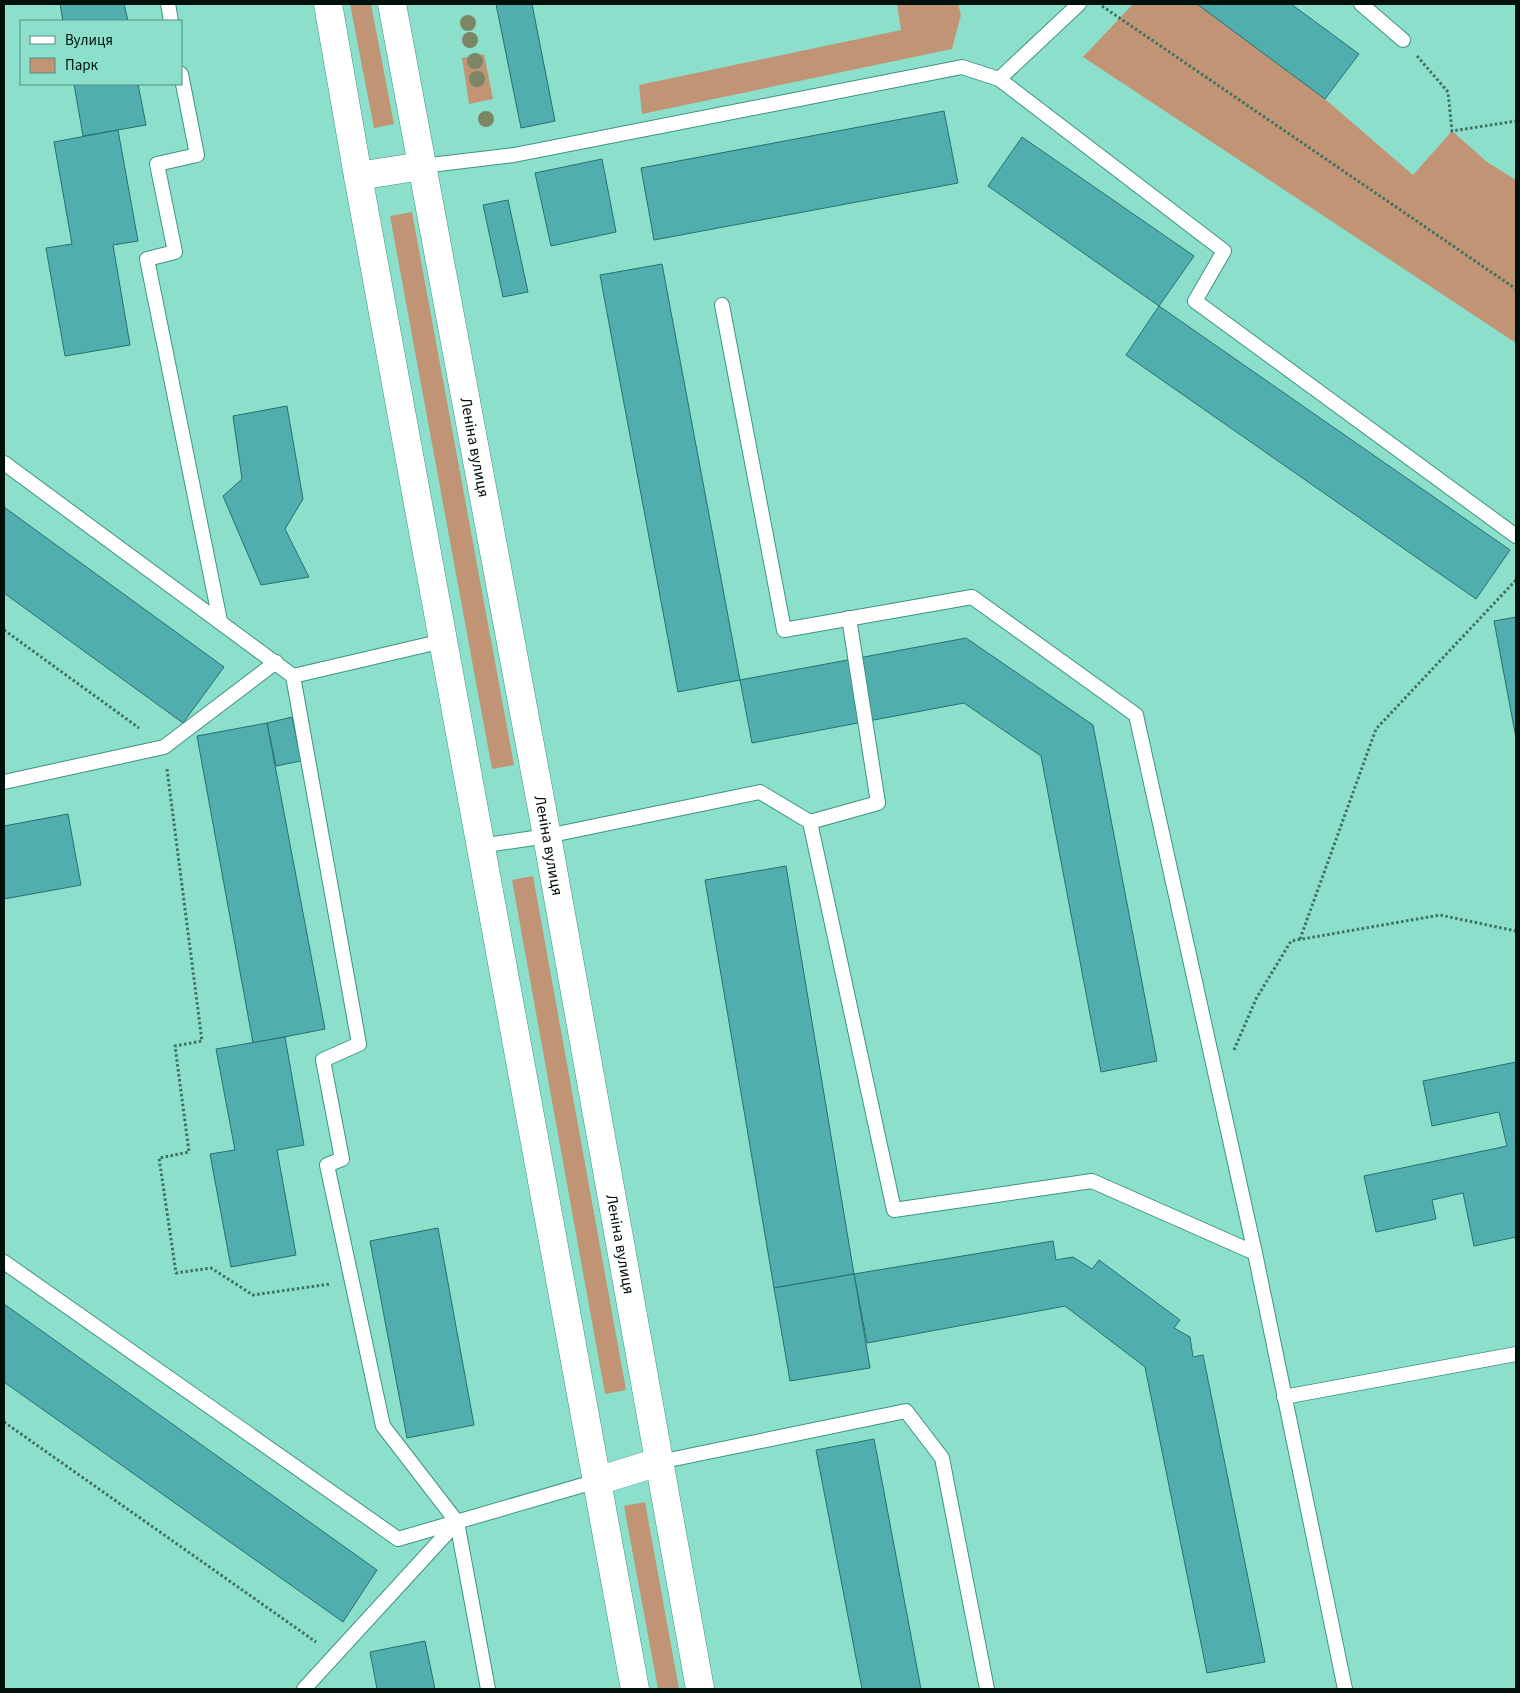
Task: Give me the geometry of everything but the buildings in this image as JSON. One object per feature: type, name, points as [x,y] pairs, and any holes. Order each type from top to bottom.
[{"type":"street","points":[[328,4],[635,1689]]},
{"type":"street","name":"Леніна вулиця","points":[[392,4],[547,836],[700,1689]]},
{"type":"street","points":[[358,176],[422,166]]},
{"type":"street","points":[[596,1480],[659,1462]]},
{"type":"lane","points":[[168,4],[171,20]]},
{"type":"lane","points":[[999,80],[1079,4]]},
{"type":"lane","points":[[1361,4],[1403,40]]},
{"type":"lane","points":[[422,166],[514,155],[962,67],[999,80],[1224,251],[1195,302],[1516,536]]},
{"type":"lane","points":[[182,79],[197,155],[157,164],[175,252],[147,259],[220,621]]},
{"type":"lane","points":[[722,305],[784,630],[972,597],[1136,715],[1255,1253],[1345,1689]]},
{"type":"lane","points":[[4,462],[293,676],[359,1044],[324,1060],[342,1160],[327,1165],[383,1426],[457,1522],[488,1689]]},
{"type":"lane","points":[[480,846],[547,836],[760,792],[810,822],[878,803],[849,618]]},
{"type":"lane","points":[[293,676],[443,641]]},
{"type":"lane","points":[[4,782],[164,747],[276,662]]},
{"type":"lane","points":[[810,822],[894,1210],[1092,1181],[1255,1253]]},
{"type":"lane","points":[[4,1262],[398,1539],[596,1480]]},
{"type":"lane","points":[[1284,1397],[1516,1354]]},
{"type":"lane","points":[[659,1462],[906,1411],[942,1458],[987,1689]]},
{"type":"lane","points":[[304,1689],[457,1522]]},
{"type":"path","points":[[1098,4],[1516,289]]},
{"type":"path","points":[[1403,40],[1448,92],[1452,131],[1516,120]]},
{"type":"path","points":[[1300,940],[1376,728],[1516,580]]},
{"type":"path","points":[[4,630],[164,747],[202,1041],[176,1046],[189,1152],[160,1158],[176,1273],[211,1268],[253,1295],[352,1281]]},
{"type":"path","points":[[1219,1087],[1256,998],[1291,941],[1440,915],[1516,931]]},
{"type":"path","points":[[4,1422],[335,1656]]},
{"type":"green space","points":[[350,4],[371,4],[394,124],[374,128]]},
{"type":"green space","points":[[897,4],[958,4],[961,15],[952,49],[642,114],[639,85],[901,30]]},
{"type":"green space","points":[[1133,4],[1197,4],[1325,99],[1413,175],[1452,131],[1487,162],[1516,180],[1516,343],[1083,57]]},
{"type":"green space","points":[[484,54],[493,99],[469,104],[462,58]]},
{"type":"green space","points":[[412,212],[514,765],[492,769],[390,216]]},
{"type":"green space","points":[[533,876],[626,1390],[605,1394],[512,880]]},
{"type":"green space","points":[[645,1502],[679,1689],[658,1689],[624,1506]]}]
